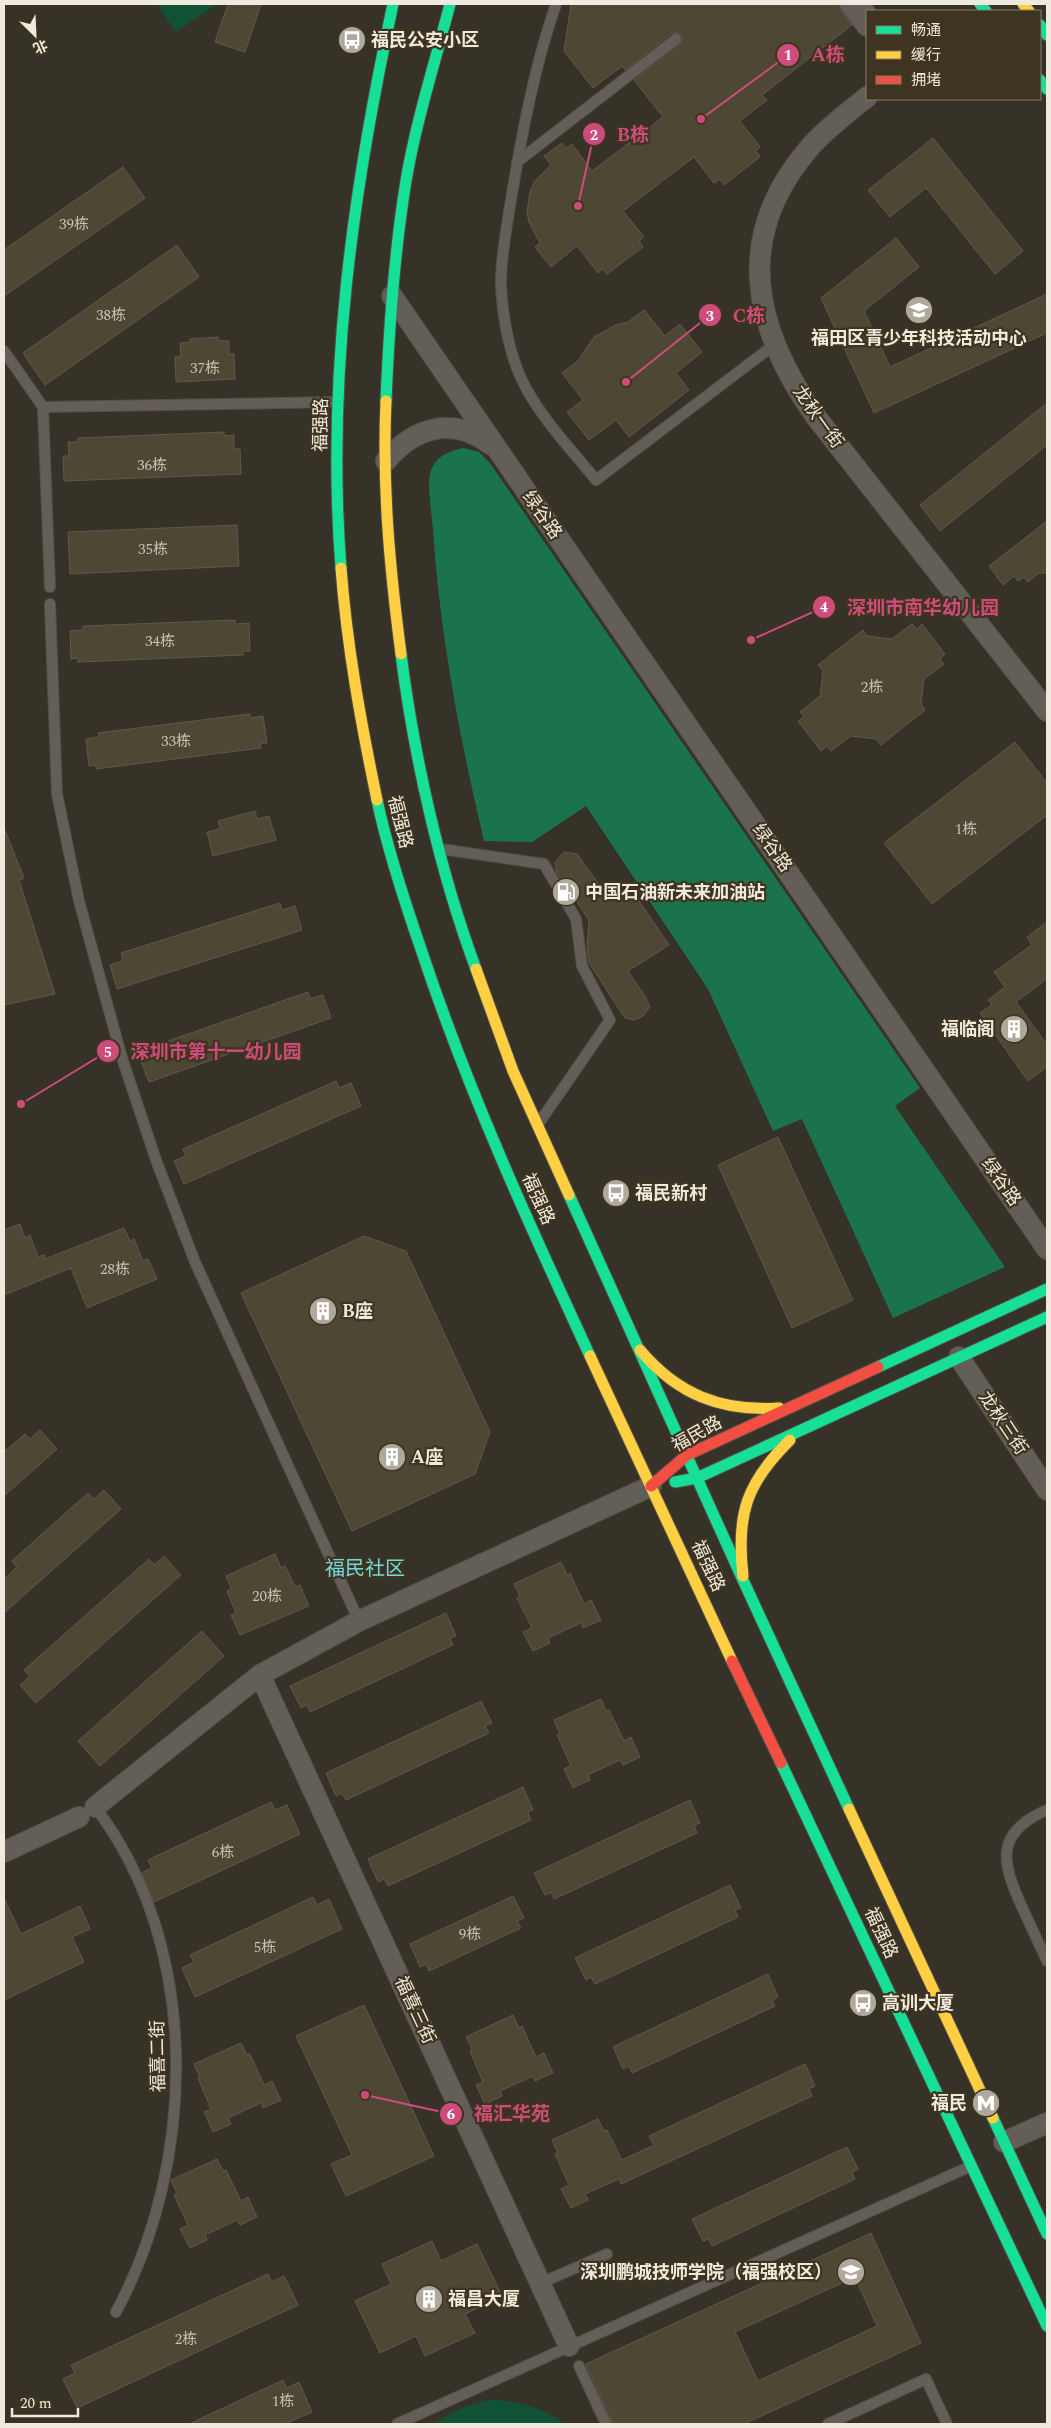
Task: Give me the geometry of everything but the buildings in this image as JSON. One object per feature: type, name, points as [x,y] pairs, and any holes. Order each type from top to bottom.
[{"type":"main road","name":"福强路","points":[[393,4],[358,183],[342,324],[338,402],[339,545],[353,681],[372,782],[403,900],[422,960],[468,1084],[544,1255],[1047,2326]]},
{"type":"main road","name":"福强路","points":[[450,4],[406,182],[392,296],[386,410],[388,541],[396,637],[415,750],[440,849],[466,941],[495,1024],[536,1128],[566,1188],[743,1580],[1047,2234]]},
{"type":"main road","name":"福民路","points":[[651,1486],[687,1455],[1047,1289]]},
{"type":"main road","name":"福民路","points":[[651,1486],[697,1478],[1047,1317]]},
{"type":"main road","points":[[639,1349],[658,1371],[688,1391],[714,1402],[740,1408],[761,1410],[797,1404]]},
{"type":"main road","points":[[743,1580],[738,1546],[740,1520],[748,1492],[777,1452],[801,1430]]},
{"type":"street","points":[[850,4],[866,25]]},
{"type":"street","name":"龙秋一街","points":[[866,98],[826,131],[810,148],[797,164],[772,208],[762,244],[760,271],[762,304],[774,345],[792,380],[816,417],[1047,711]]},
{"type":"street","name":"绿谷路","points":[[392,296],[1047,1249]]},
{"type":"street","name":"绿谷路","points":[[386,461],[397,447],[412,437],[429,430],[447,428],[465,430],[481,437],[496,448]]},
{"type":"street","name":"龙秋三街","points":[[959,1357],[1047,1490]]},
{"type":"street","points":[[4,1852],[87,1812],[260,1675],[359,1621],[651,1486]]},
{"type":"street","name":"福喜三街","points":[[260,1675],[570,2346]]},
{"type":"street","points":[[1004,2142],[1047,2123]]},
{"type":"lane","points":[[556,4],[542,45],[527,103],[517,162],[501,285],[508,341],[521,377],[540,409],[596,480],[774,345]]},
{"type":"lane","points":[[517,162],[676,39]]},
{"type":"lane","points":[[4,351],[43,407],[50,587]]},
{"type":"lane","points":[[43,407],[338,402]]},
{"type":"lane","points":[[50,604],[57,794],[82,909],[122,1058],[156,1160],[195,1262],[359,1621]]},
{"type":"lane","points":[[440,849],[544,864],[576,919],[582,966],[610,1020],[536,1128]]},
{"type":"lane","points":[[1047,1810],[1032,1816],[1015,1832],[1006,1849],[1006,1867],[1010,1882],[1047,1961]]},
{"type":"lane","name":"福喜二街","points":[[87,1812],[130,1859],[153,1914],[166,1969],[175,2022],[177,2060],[171,2139],[157,2204],[129,2288],[116,2312]]},
{"type":"lane","points":[[397,2424],[972,2166]]},
{"type":"lane","points":[[541,2283],[606,2254]]},
{"type":"lane","points":[[578,2366],[606,2424]]},
{"type":"lane","points":[[828,2424],[926,2379],[947,2424]]},
{"type":"green space","points":[[157,4],[217,4],[176,32]]},
{"type":"green space","points":[[464,448],[479,452],[490,463],[920,1088],[895,1106],[1005,1267],[893,1318],[802,1119],[773,1131],[708,989],[586,806],[532,842],[484,841],[452,687],[436,570],[429,493],[430,474],[438,459],[447,453]]},
{"type":"green space","points":[[488,2400],[509,2401],[529,2406],[547,2413],[566,2424],[434,2424],[460,2409]]},
{"type":"traffic: fast","points":[[341,568],[337,497],[337,426],[346,284],[366,144],[393,4]]},
{"type":"traffic: fast","points":[[386,401],[393,291],[406,181],[420,114],[450,4]]},
{"type":"traffic: fast","points":[[980,4],[985,10]]},
{"type":"traffic: fast","points":[[1041,26],[1047,35]]},
{"type":"traffic: fast","points":[[1041,81],[1047,89]]},
{"type":"traffic: fast","points":[[401,654],[413,733],[430,814],[451,893],[476,969]]},
{"type":"traffic: fast","points":[[377,800],[386,839],[403,896],[459,1055],[500,1157],[590,1356]]},
{"type":"traffic: fast","points":[[569,1195],[849,1809]]},
{"type":"traffic: fast","points":[[878,1367],[1047,1289]]},
{"type":"traffic: fast","points":[[675,1482],[697,1478],[1047,1317]]},
{"type":"traffic: fast","points":[[781,1763],[1047,2326]]},
{"type":"traffic: fast","points":[[993,2118],[1047,2234]]},
{"type":"traffic: slow","points":[[1023,4],[1028,10]]},
{"type":"traffic: slow","points":[[386,401],[386,496],[393,591],[401,654]]},
{"type":"traffic: slow","points":[[341,568],[355,685],[377,800]]},
{"type":"traffic: slow","points":[[476,969],[513,1071],[569,1195]]},
{"type":"traffic: slow","points":[[640,1350],[669,1378],[685,1389],[702,1397],[738,1407],[779,1408]]},
{"type":"traffic: slow","points":[[590,1356],[732,1661]]},
{"type":"traffic: slow","points":[[743,1576],[741,1535],[747,1501],[763,1471],[790,1440]]},
{"type":"traffic: slow","points":[[849,1809],[993,2118]]},
{"type":"traffic: jam","points":[[651,1486],[687,1455],[878,1367]]},
{"type":"traffic: jam","points":[[732,1661],[781,1763]]},
{"type":"place","name":"福民公安小区","points":[[352,40]]},
{"type":"place","name":"A栋","points":[[701,119]]},
{"type":"place","name":"B栋","points":[[578,206]]},
{"type":"place","name":"福田区青少年科技活动中心","points":[[919,310]]},
{"type":"place","name":"C栋","points":[[626,382]]},
{"type":"place","name":"深圳市南华幼儿园","points":[[751,640]]},
{"type":"place","name":"中国石油新未来加油站","points":[[566,892]]},
{"type":"place","name":"福临阁","points":[[1014,1029]]},
{"type":"place","name":"深圳市第十一幼儿园","points":[[21,1104]]},
{"type":"place","name":"福民新村","points":[[616,1193]]},
{"type":"place","name":"B座","points":[[323,1311]]},
{"type":"place","name":"A座","points":[[392,1457]]},
{"type":"place","name":"高训大厦","points":[[863,2003]]},
{"type":"place","name":"福汇华苑","points":[[365,2095]]},
{"type":"place","name":"福民","points":[[986,2103]]},
{"type":"place","name":"深圳鹏城技师学院（福强校区）","points":[[851,2272]]},
{"type":"place","name":"福昌大厦","points":[[429,2299]]},
{"type":"district","name":"福民社区","points":[[365,1569]]}]
